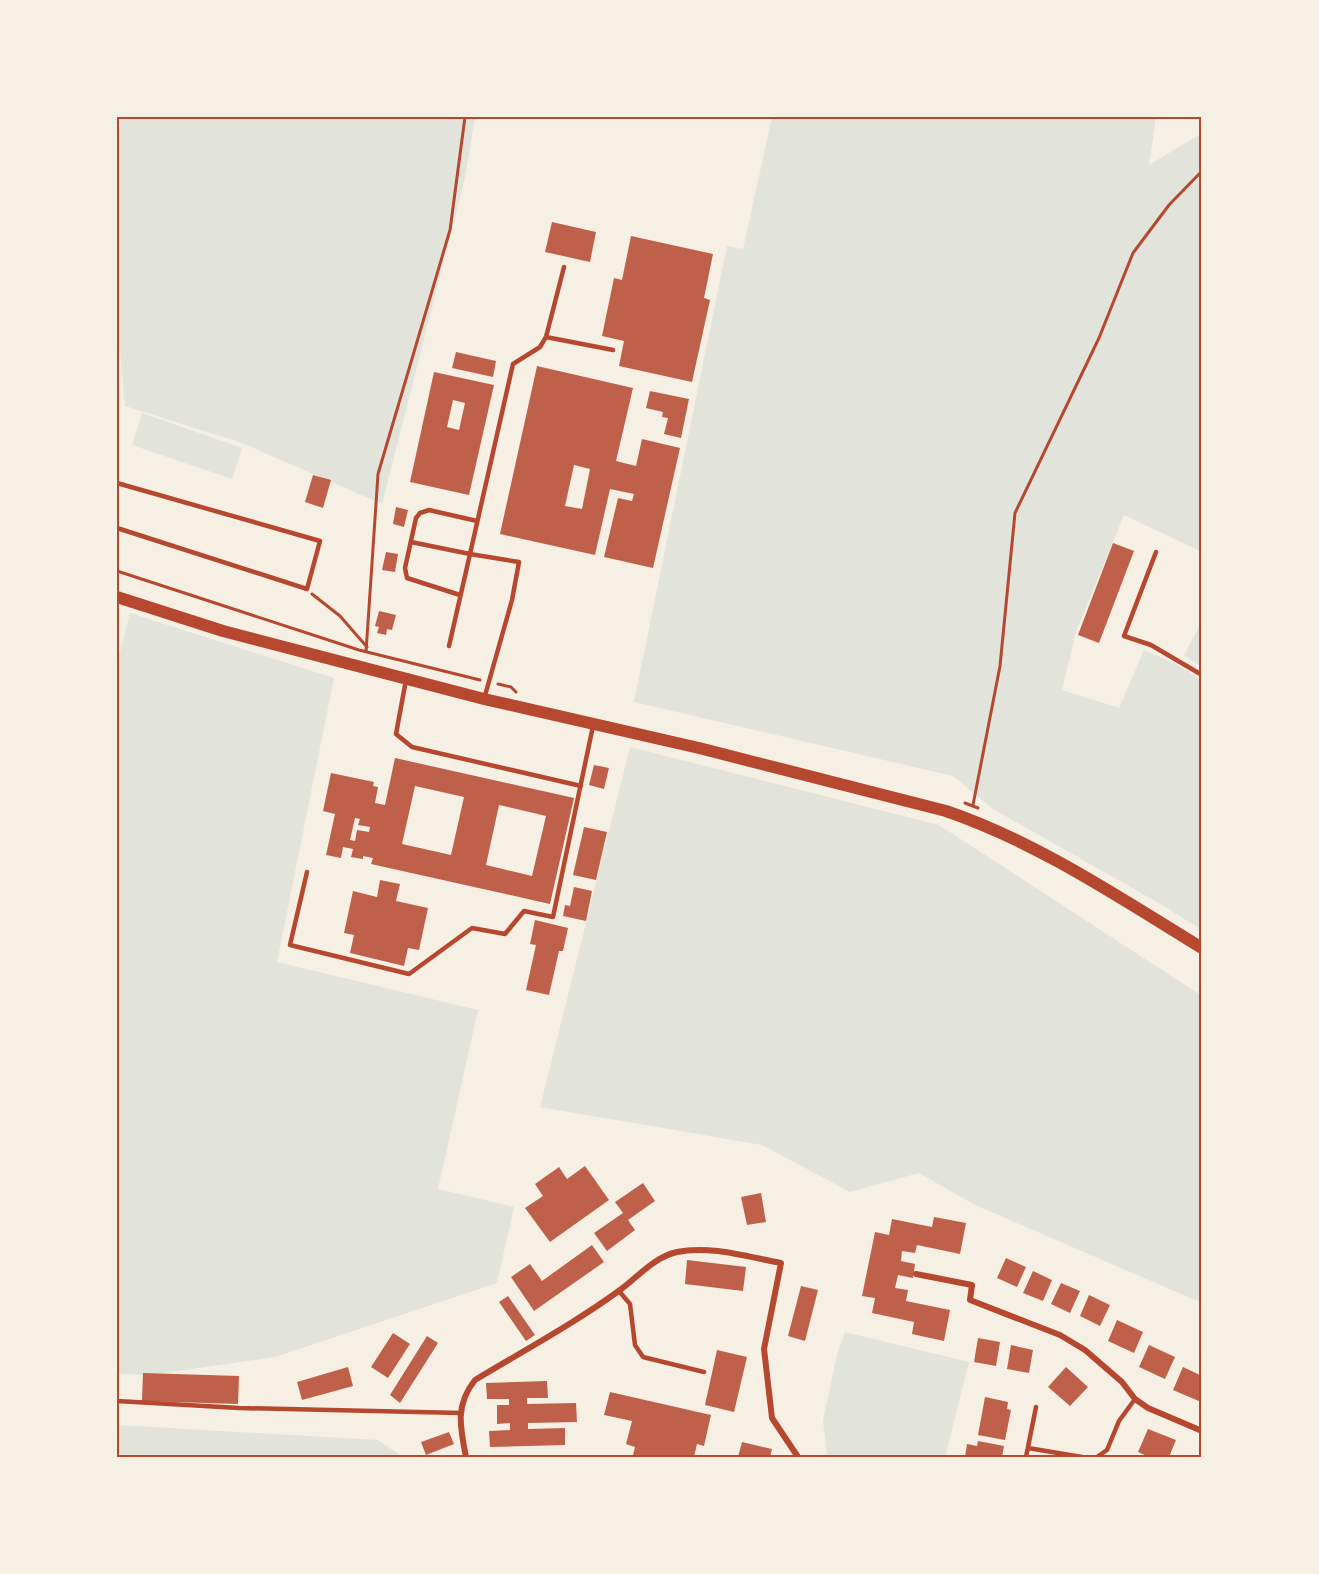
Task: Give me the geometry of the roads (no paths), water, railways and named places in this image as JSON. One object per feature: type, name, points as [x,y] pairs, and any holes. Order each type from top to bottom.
[{"type":"main road","points":[[117,597],[223,631],[484,699],[885,794],[971,819],[1061,864],[1202,948]]},
{"type":"street","points":[[466,1457],[461,1413],[463,1399],[475,1380],[619,1291],[657,1260],[673,1253],[690,1250],[715,1251],[781,1263],[764,1349],[766,1383],[772,1418],[798,1457]]},
{"type":"street","points":[[916,1274],[972,1285],[970,1300],[1060,1335],[1085,1350],[1122,1382],[1135,1399],[1148,1408],[1202,1431]]},
{"type":"lane","points":[[448,646],[513,364],[540,347],[546,337],[564,267]]},
{"type":"lane","points":[[546,337],[613,350]]},
{"type":"lane","points":[[117,483],[320,541],[307,589],[117,528]]},
{"type":"lane","points":[[460,595],[407,578],[405,568],[416,518],[420,513],[429,510],[477,521]]},
{"type":"lane","points":[[411,542],[519,562],[512,600],[484,699]]},
{"type":"lane","points":[[1156,552],[1125,636],[1151,645],[1202,675]]},
{"type":"lane","points":[[407,678],[396,734],[412,747],[581,786]]},
{"type":"lane","points":[[307,872],[290,945],[409,974],[472,928],[505,934],[524,911],[553,917],[594,724]]},
{"type":"lane","points":[[619,1291],[630,1304],[635,1345],[643,1358],[704,1372]]},
{"type":"lane","points":[[1097,1457],[1107,1450],[1125,1410],[1135,1399]]},
{"type":"lane","points":[[117,1401],[239,1408],[461,1413]]},
{"type":"lane","points":[[1026,1457],[1036,1407]]},
{"type":"lane","points":[[1028,1448],[1082,1457]]}]
